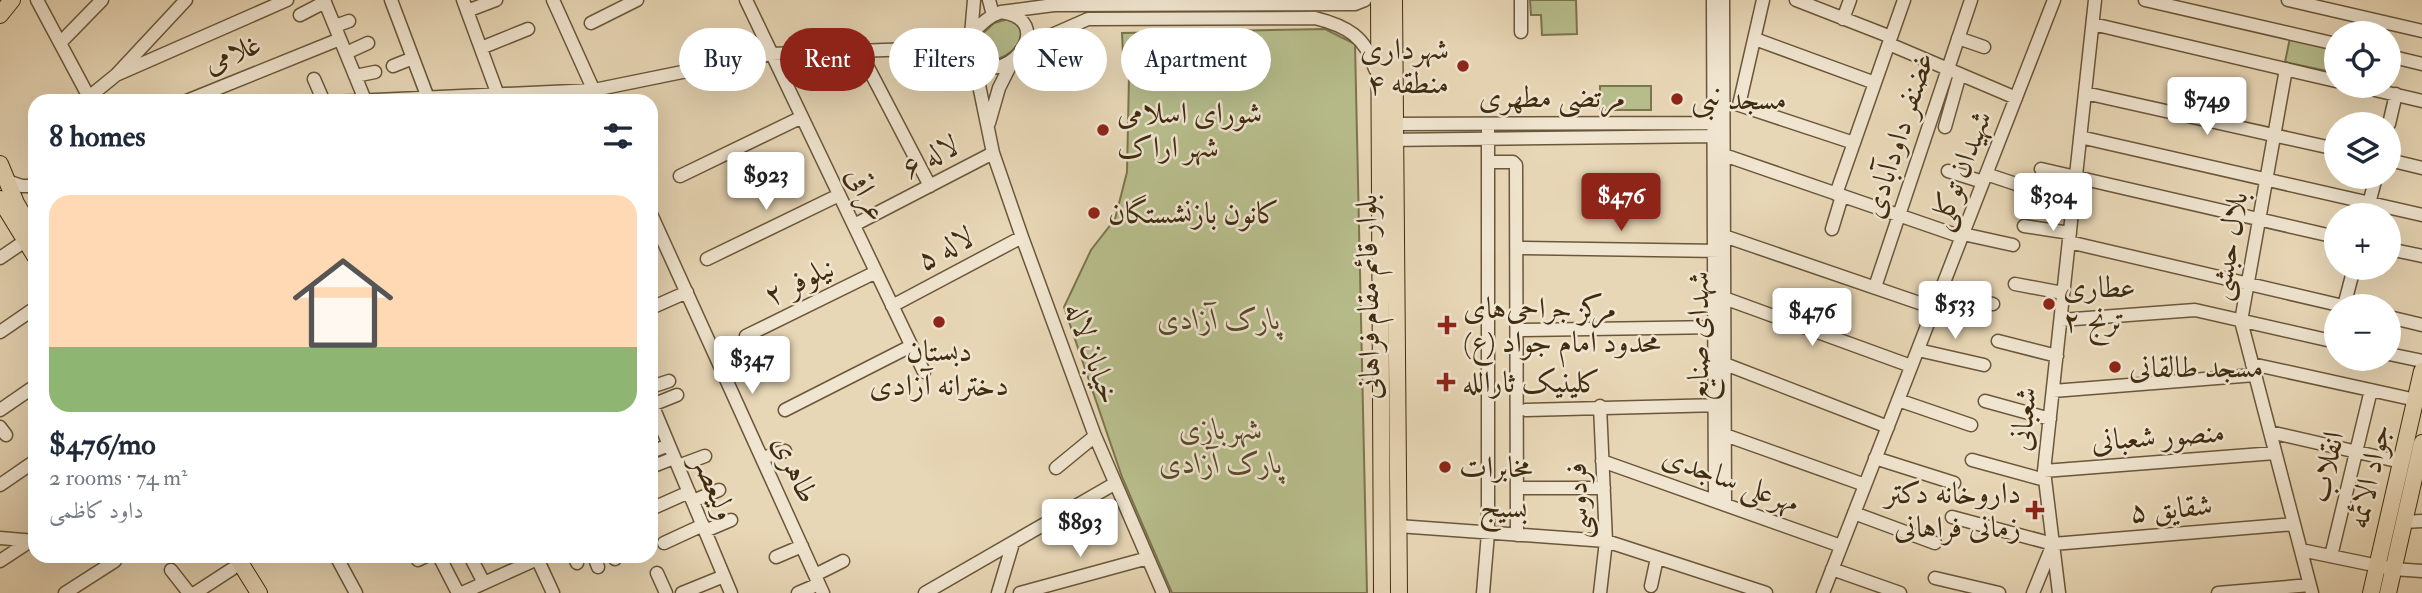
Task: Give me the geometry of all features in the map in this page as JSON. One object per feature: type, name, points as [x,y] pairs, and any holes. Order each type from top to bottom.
[{"type":"main road","name":"بلوار قائم مقام فراهانی","points":[[1379,0],[1380,83],[1387,132],[1399,593]]},
{"type":"main road","name":"بلوار قائم مقام فراهانی","points":[[1382,593],[1387,132],[1394,0]]},
{"type":"main road","points":[[0,164],[28,233]]},
{"type":"main road","points":[[0,199],[28,235]]},
{"type":"main road","name":"جواد الائمه","points":[[2388,593],[2386,567],[2401,462],[2422,372]]},
{"type":"main road","name":"جواد الائمه","points":[[2371,593],[2386,567],[2404,522],[2422,443]]},
{"type":"main road","points":[[237,563],[247,593]]},
{"type":"main road","points":[[239,563],[259,593]]},
{"type":"street","points":[[37,0],[87,94]]},
{"type":"street","points":[[60,43],[102,0]]},
{"type":"street","points":[[95,94],[186,0]]},
{"type":"street","points":[[116,75],[287,0]]},
{"type":"street","points":[[391,0],[426,94]]},
{"type":"street","points":[[496,0],[465,6],[498,94]]},
{"type":"street","points":[[553,0],[596,94]]},
{"type":"street","points":[[591,23],[637,0]]},
{"type":"street","name":"عراقی","points":[[746,0],[924,372]]},
{"type":"street","name":"خیابان لاله","points":[[972,28],[974,0]]},
{"type":"street","points":[[989,0],[997,13]]},
{"type":"street","points":[[978,28],[979,24],[997,13],[1054,5],[1355,4],[1365,0]]},
{"type":"street","points":[[1521,0],[1521,32]]},
{"type":"street","name":"شهدای صنایع","points":[[1713,0],[1719,129],[1720,503]]},
{"type":"street","name":"شهدای صنایع","points":[[1720,478],[1725,435],[1720,405],[1725,364],[1719,327],[1724,298],[1719,251],[1724,236],[1724,155],[1719,129],[1724,80],[1723,0]]},
{"type":"street","points":[[1763,0],[1739,105],[1854,142]]},
{"type":"street","points":[[1796,0],[2016,98]]},
{"type":"street","points":[[1843,19],[1850,0]]},
{"type":"street","points":[[1832,229],[1854,142],[1904,0]]},
{"type":"street","name":"غضنفر داودآبادی","points":[[1875,287],[1970,0]]},
{"type":"street","name":"شهیدان توکلی","points":[[1823,593],[2054,0]]},
{"type":"street","name":"شعبانی","points":[[2059,593],[2045,475],[2095,0]]},
{"type":"street","points":[[2145,0],[2324,41]]},
{"type":"street","points":[[2288,0],[2422,31]]},
{"type":"street","points":[[300,15],[325,1],[362,94]]},
{"type":"street","points":[[1331,4],[1340,16],[1337,24]]},
{"type":"street","points":[[997,13],[1014,13],[1022,19],[1027,28]]},
{"type":"street","points":[[1068,28],[1088,19],[1315,18],[1337,24],[1358,37],[1371,53],[1380,83]]},
{"type":"street","points":[[335,26],[349,20]]},
{"type":"street","points":[[2093,24],[2324,78]]},
{"type":"street","points":[[481,48],[528,29]]},
{"type":"street","points":[[1958,38],[1984,47]]},
{"type":"street","name":"غلامی","points":[[204,94],[340,39]]},
{"type":"street","points":[[1755,39],[1875,83]]},
{"type":"street","points":[[346,53],[368,43]]},
{"type":"street","points":[[605,94],[780,54]]},
{"type":"street","points":[[393,66],[413,58]]},
{"type":"street","points":[[2401,59],[2422,64]]},
{"type":"street","points":[[988,127],[999,88],[1013,63]]},
{"type":"street","name":"بلال حبشی","points":[[2286,69],[2241,321],[2311,589]]},
{"type":"street","points":[[355,76],[375,72]]},
{"type":"street","points":[[1945,127],[1960,74]]},
{"type":"street","points":[[314,79],[321,94]]},
{"type":"street","points":[[1724,80],[1744,84]]},
{"type":"street","points":[[875,81],[930,186]]},
{"type":"street","name":"خیابان لاله","points":[[980,91],[993,153],[1022,237],[1114,484],[1163,593]]},
{"type":"street","points":[[2085,93],[2324,146]]},
{"type":"street","points":[[2401,95],[2422,100]]},
{"type":"street","points":[[680,176],[802,117]]},
{"type":"street","points":[[1483,593],[1488,533],[1488,124]]},
{"type":"street","name":"مرتضی مطهری","points":[[1387,132],[1488,124],[1719,129]]},
{"type":"street","name":"مرتضی مطهری","points":[[1387,132],[1488,138],[1719,129]]},
{"type":"street","points":[[2080,137],[2266,180],[2347,203]]},
{"type":"street","name":"لاله ۶","points":[[853,225],[993,153]]},
{"type":"street","points":[[1724,155],[1962,235],[2013,245]]},
{"type":"street","points":[[1488,162],[1513,162],[1516,165],[1517,535]]},
{"type":"street","points":[[2401,163],[2422,168]]},
{"type":"street","points":[[2041,169],[2324,234]]},
{"type":"street","points":[[1948,171],[2031,189]]},
{"type":"street","points":[[7,181],[28,186]]},
{"type":"street","points":[[707,259],[839,195]]},
{"type":"street","points":[[2401,213],[2422,215]]},
{"type":"street","points":[[2024,226],[2324,301]]},
{"type":"street","name":"طاهری","points":[[658,229],[819,584]]},
{"type":"street","points":[[1724,236],[1934,308]]},
{"type":"street","name":"لاله ۵","points":[[892,306],[1022,237]]},
{"type":"street","points":[[0,258],[28,239]]},
{"type":"street","points":[[1518,248],[1719,251]]},
{"type":"street","points":[[2401,252],[2422,256]]},
{"type":"street","name":"نیلوفر ۲","points":[[746,336],[876,272]]},
{"type":"street","points":[[2015,284],[2063,293]]},
{"type":"street","points":[[658,305],[687,292]]},
{"type":"street","points":[[1940,292],[1993,303]]},
{"type":"street","points":[[1724,298],[1911,366]]},
{"type":"street","points":[[2061,320],[2195,310],[2324,339]]},
{"type":"street","points":[[0,332],[28,313]]},
{"type":"street","points":[[2401,320],[2422,325]]},
{"type":"street","points":[[1518,330],[1719,327]]},
{"type":"street","points":[[1998,341],[2057,356]]},
{"type":"street","points":[[785,410],[911,346]]},
{"type":"street","points":[[1918,350],[1984,365]]},
{"type":"street","points":[[2401,357],[2422,361]]},
{"type":"street","points":[[1725,364],[1888,427]]},
{"type":"street","points":[[2053,391],[2254,370],[2416,400]]},
{"type":"street","points":[[658,385],[669,381]]},
{"type":"street","name":"انقلاب","points":[[2331,556],[2371,390]]},
{"type":"street","points":[[0,410],[28,391]]},
{"type":"street","points":[[658,401],[677,395]]},
{"type":"street","points":[[1898,400],[1971,425]]},
{"type":"street","points":[[1985,401],[2050,419]]},
{"type":"street","points":[[1526,410],[1720,405]]},
{"type":"street","name":"فردوسی","points":[[1600,406],[1606,541],[1600,593]]},
{"type":"street","name":"ولیعصر","points":[[658,429],[669,445],[731,593]]},
{"type":"street","points":[[2270,432],[2401,462]]},
{"type":"street","points":[[1725,435],[1865,485]]},
{"type":"street","points":[[1056,468],[1095,436]]},
{"type":"street","points":[[658,449],[669,445]]},
{"type":"street","points":[[762,458],[785,451]]},
{"type":"street","name":"منصور شعبانی","points":[[1972,460],[2045,475],[2276,453]]},
{"type":"street","points":[[658,466],[705,456]]},
{"type":"street","points":[[1875,458],[1954,483]]},
{"type":"street","name":"مهرعلی ساجدی","points":[[1602,461],[1841,546]]},
{"type":"street","points":[[0,485],[28,466]]},
{"type":"street","points":[[925,593],[1114,484]]},
{"type":"street","points":[[1517,488],[1604,488]]},
{"type":"street","points":[[658,507],[719,490]]},
{"type":"street","points":[[1854,513],[1935,543]]},
{"type":"street","name":"شقایق ۵","points":[[1952,517],[2053,544],[2294,524]]},
{"type":"street","points":[[664,543],[731,520]]},
{"type":"street","points":[[2404,522],[2422,521]]},
{"type":"street","name":"بسیج","points":[[1398,526],[1606,541],[1766,593]]},
{"type":"street","points":[[0,538],[28,540]]},
{"type":"street","points":[[998,593],[1013,542]]},
{"type":"street","points":[[0,561],[28,544]]},
{"type":"street","points":[[2033,593],[2053,544]]},
{"type":"street","points":[[776,557],[802,546]]},
{"type":"street","points":[[2301,550],[2386,567],[2422,571]]},
{"type":"street","points":[[1020,593],[1148,558]]},
{"type":"street","points":[[1651,586],[1657,558]]},
{"type":"street","points":[[799,593],[819,584],[843,561]]},
{"type":"street","points":[[72,591],[112,563]]},
{"type":"street","points":[[195,593],[231,563]]},
{"type":"street","points":[[340,563],[356,593]]},
{"type":"street","points":[[443,563],[460,593],[481,587],[527,563]]},
{"type":"street","points":[[472,563],[481,587]]},
{"type":"street","points":[[541,563],[553,593]]},
{"type":"street","points":[[1832,569],[1900,593]]},
{"type":"street","points":[[171,570],[189,593]]},
{"type":"street","points":[[657,573],[666,593]]},
{"type":"street","points":[[682,593],[724,576]]},
{"type":"street","points":[[1935,578],[1999,593]]},
{"type":"street","points":[[2218,593],[2311,589]]},
{"type":"green space","points":[[1530,0],[1576,0],[1577,34],[1542,35],[1541,15],[1531,15]]},
{"type":"green space","points":[[1008,19],[1020,28],[1013,28],[1013,49],[999,58],[999,28],[989,28],[994,23]]},
{"type":"green space","name":"پارک آزادی","points":[[1325,29],[1355,44],[1367,593],[1172,593],[1122,477],[1064,307],[1091,250],[1115,219],[1127,172],[1129,91],[1271,91],[1271,30]]},
{"type":"green space","points":[[2290,38],[2324,45],[2324,70],[2285,62]]},
{"type":"green space","points":[[1600,86],[1651,86],[1651,110],[1600,110]]},
{"type":"place","name":"شهرداری منطقه ۴","points":[[1463,66]]},
{"type":"place","name":"مسجد نبی","points":[[1677,99]]},
{"type":"place","name":"شورای اسلامی شهر اراک","points":[[1103,130]]},
{"type":"place","name":"کانون بازنشستگان","points":[[1094,213]]},
{"type":"place","name":"عطاری ترنج ۲","points":[[2049,304]]},
{"type":"place","name":"دبستان دخترانه آزادی","points":[[939,322]]},
{"type":"place","name":"مرکز جراحی‌های محدود امام جواد (ع)","points":[[1447,325]]},
{"type":"place","name":"مسجد طالقانی","points":[[2115,367]]},
{"type":"place","name":"کلینیک ثارالله","points":[[1446,382]]},
{"type":"place","name":"مخابرات","points":[[1445,467]]},
{"type":"place","name":"داروخانه دکتر زمانی فراهانی","points":[[2035,510]]},
{"type":"park label","name":"شهربازی پارک آزادی","points":[[1221,446]]}]
